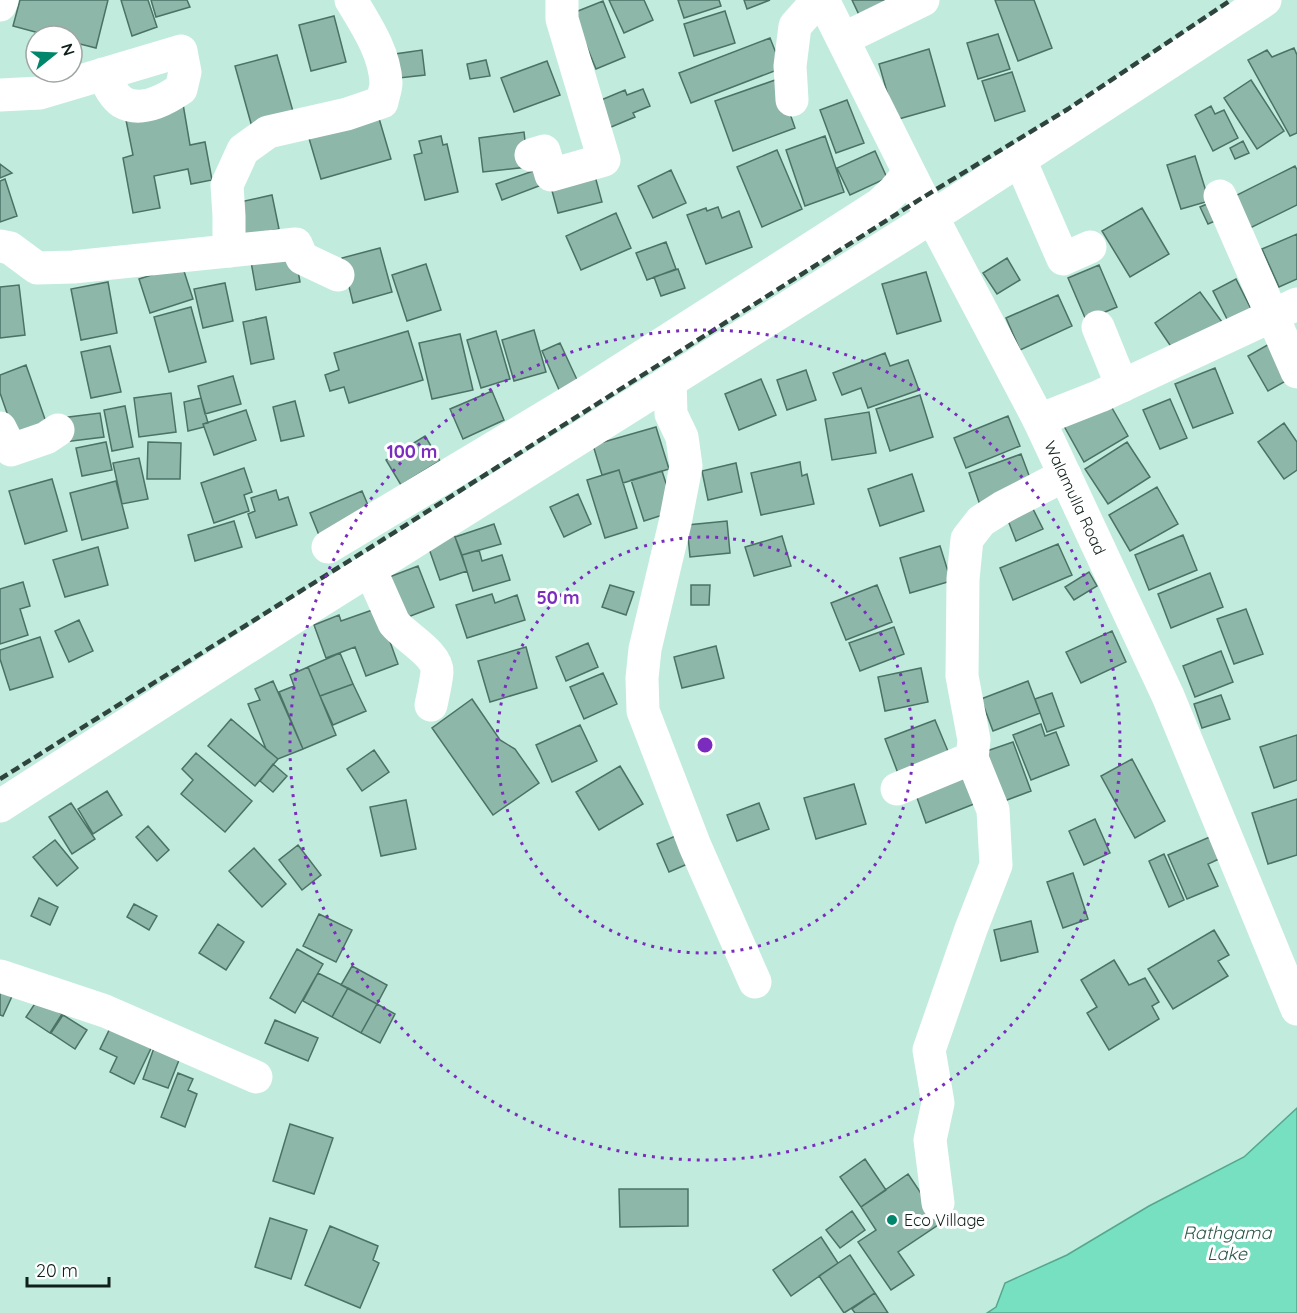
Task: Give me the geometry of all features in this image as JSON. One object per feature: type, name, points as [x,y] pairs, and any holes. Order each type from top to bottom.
[{"type":"street","points":[[0,5],[2,0]]},
{"type":"street","points":[[229,251],[227,184],[243,150],[268,132],[347,114],[382,102],[386,84],[381,63],[371,33],[351,0]]},
{"type":"street","points":[[531,154],[544,151],[551,175],[604,160],[562,19],[562,0]]},
{"type":"street","points":[[792,100],[790,66],[795,26],[821,0]]},
{"type":"street","name":"Walamulla Road","points":[[821,0],[1039,420],[1065,475],[1167,696],[1297,1009]]},
{"type":"street","points":[[843,39],[923,0]]},
{"type":"street","points":[[0,806],[370,569],[932,217],[1265,0]]},
{"type":"street","points":[[0,96],[40,93],[103,74]]},
{"type":"street","points":[[1020,160],[1063,259],[1090,247]]},
{"type":"street","points":[[328,547],[590,390],[869,212],[894,191],[909,173]]},
{"type":"street","points":[[1220,196],[1285,310],[1297,372]]},
{"type":"street","points":[[0,246],[10,248],[37,268],[73,267],[296,244],[302,258],[338,275]]},
{"type":"street","points":[[1039,420],[1122,386],[1285,310]]},
{"type":"street","points":[[1098,327],[1122,386]]},
{"type":"street","points":[[669,381],[671,414],[682,437],[686,466],[645,649],[642,678],[643,711],[695,846],[755,982]]},
{"type":"street","points":[[0,428],[11,450],[46,438],[57,430]]},
{"type":"street","points":[[938,1203],[930,1140],[938,1103],[929,1050],[996,865],[993,810],[972,758],[974,740],[962,676],[963,579],[967,538],[981,520],[1065,475]]},
{"type":"street","points":[[370,569],[400,630],[434,658],[438,669],[431,705]]},
{"type":"street","points":[[897,789],[972,758]]},
{"type":"street","points":[[0,976],[105,1011],[256,1077]]},
{"type":"water","name":"Rathgama Lake","points":[[1297,1108],[1297,1313],[987,1313],[996,1307],[1005,1283],[1067,1255],[1149,1206],[1244,1157]]},
{"type":"building","points":[[20,0],[108,0],[96,48],[84,45],[84,24],[24,24],[24,29],[13,26]]},
{"type":"building","points":[[121,0],[148,0],[157,27],[132,36]]},
{"type":"building","points":[[151,0],[187,0],[190,7],[156,17]]},
{"type":"building","points":[[609,0],[644,0],[653,20],[624,33]]},
{"type":"building","points":[[678,0],[719,0],[721,6],[684,18]]},
{"type":"building","points":[[744,0],[770,0],[747,9]]},
{"type":"building","points":[[852,0],[905,0],[861,19]]},
{"type":"building","points":[[995,0],[1034,0],[1052,48],[1018,61]]},
{"type":"building","points":[[603,1],[625,57],[596,69],[573,13]]},
{"type":"building","points":[[725,11],[735,43],[694,56],[684,24]]},
{"type":"building","points":[[334,16],[346,62],[311,71],[299,25]]},
{"type":"building","points":[[998,34],[1010,69],[978,79],[967,43]]},
{"type":"building","points":[[770,38],[782,68],[691,103],[679,73]]},
{"type":"building","points":[[1294,48],[1297,55],[1297,133],[1290,136],[1248,60],[1267,50],[1272,57]]},
{"type":"building","points":[[929,49],[945,106],[895,120],[879,64]]},
{"type":"building","points":[[422,50],[425,75],[399,78],[395,54]]},
{"type":"building","points":[[277,55],[294,115],[252,127],[235,66]]},
{"type":"building","points":[[486,60],[490,76],[470,79],[467,64]]},
{"type":"building","points":[[547,61],[560,95],[514,112],[501,78]]},
{"type":"building","points":[[1012,72],[1025,111],[995,121],[982,81]]},
{"type":"building","points":[[778,79],[795,128],[733,151],[715,101]]},
{"type":"building","points":[[1251,80],[1284,131],[1257,149],[1224,98]]},
{"type":"building","points":[[643,89],[650,106],[633,113],[635,117],[604,130],[594,103],[625,90],[627,95]]},
{"type":"building","points":[[847,100],[864,143],[836,153],[820,110]]},
{"type":"building","points":[[183,104],[190,145],[205,142],[212,180],[191,184],[188,169],[154,176],[160,208],[133,213],[123,158],[133,155],[125,115]]},
{"type":"building","points":[[1211,106],[1215,114],[1224,110],[1238,138],[1213,151],[1195,115]]},
{"type":"building","points":[[378,115],[391,159],[321,179],[308,135]]},
{"type":"building","points":[[524,132],[528,167],[483,172],[479,138]]},
{"type":"building","points":[[441,136],[443,145],[447,144],[458,192],[425,200],[414,155],[422,153],[419,141]]},
{"type":"building","points":[[825,136],[844,192],[805,206],[786,150]]},
{"type":"building","points":[[1243,141],[1249,153],[1235,159],[1230,148]]},
{"type":"building","points":[[777,150],[802,209],[762,227],[737,167]]},
{"type":"building","points":[[875,151],[887,178],[850,195],[837,168]]},
{"type":"building","points":[[1195,156],[1209,201],[1181,209],[1167,165]]},
{"type":"building","points":[[0,164],[12,173],[0,178]]},
{"type":"building","points":[[1295,166],[1297,205],[1246,230],[1231,198]]},
{"type":"building","points":[[539,169],[544,184],[502,200],[496,184]]},
{"type":"building","points":[[671,170],[686,203],[653,218],[638,186]]},
{"type":"building","points":[[595,176],[602,202],[558,213],[551,187]]},
{"type":"building","points":[[5,179],[17,216],[0,222],[0,181]]},
{"type":"building","points":[[272,195],[279,229],[239,238],[231,204]]},
{"type":"building","points":[[1214,201],[1222,218],[1208,224],[1200,207]]},
{"type":"building","points":[[718,207],[722,218],[739,211],[752,247],[706,264],[687,215],[706,208],[707,211]]},
{"type":"building","points":[[1142,208],[1169,254],[1130,277],[1102,231]]},
{"type":"building","points":[[616,213],[631,248],[581,270],[566,236]]},
{"type":"building","points":[[1297,234],[1297,279],[1279,287],[1262,249]]},
{"type":"building","points":[[666,242],[676,269],[647,280],[636,253]]},
{"type":"building","points":[[294,248],[300,282],[256,290],[250,256]]},
{"type":"building","points":[[380,248],[392,292],[353,303],[342,258]]},
{"type":"building","points":[[1007,258],[1020,280],[997,294],[983,273]]},
{"type":"building","points":[[426,264],[441,310],[407,321],[392,275]]},
{"type":"building","points":[[182,265],[193,299],[150,313],[139,279]]},
{"type":"building","points":[[1099,265],[1117,307],[1086,320],[1068,278]]},
{"type":"building","points":[[678,269],[685,288],[661,296],[654,277]]},
{"type":"building","points":[[926,272],[941,321],[897,334],[882,284]]},
{"type":"building","points":[[1236,279],[1251,309],[1228,321],[1213,291]]},
{"type":"building","points":[[108,282],[117,333],[81,340],[71,289]]},
{"type":"building","points":[[225,283],[233,321],[203,328],[194,289]]},
{"type":"building","points":[[19,285],[25,335],[0,338],[0,287]]},
{"type":"building","points":[[1200,292],[1222,322],[1176,354],[1155,323]]},
{"type":"building","points":[[1058,295],[1072,326],[1020,350],[1006,318]]},
{"type":"building","points":[[191,307],[206,362],[169,372],[154,317]]},
{"type":"building","points":[[266,317],[274,359],[251,364],[243,322]]},
{"type":"building","points":[[534,330],[546,372],[514,381],[502,340]]},
{"type":"building","points":[[408,331],[423,380],[349,403],[344,387],[330,391],[325,375],[339,370],[334,353]]},
{"type":"building","points":[[496,331],[510,379],[481,388],[467,340]]},
{"type":"building","points":[[460,334],[473,390],[432,399],[419,343]]},
{"type":"building","points":[[560,343],[579,384],[560,392],[542,351]]},
{"type":"building","points":[[1271,343],[1291,378],[1268,391],[1248,356]]},
{"type":"building","points":[[110,346],[121,392],[91,398],[81,352]]},
{"type":"building","points":[[885,353],[890,366],[908,360],[919,390],[868,408],[861,388],[842,395],[833,373]]},
{"type":"building","points":[[26,365],[46,422],[14,433],[0,393],[0,375]]},
{"type":"building","points":[[1215,368],[1233,413],[1193,428],[1175,384]]},
{"type":"building","points":[[806,370],[816,400],[787,410],[777,380]]},
{"type":"building","points":[[233,376],[241,404],[205,414],[198,386]]},
{"type":"building","points":[[761,379],[776,415],[739,430],[725,394]]},
{"type":"building","points":[[492,391],[504,420],[463,439],[450,409]]},
{"type":"building","points":[[171,393],[176,432],[139,437],[134,398]]},
{"type":"building","points":[[920,395],[933,437],[890,451],[876,409]]},
{"type":"building","points":[[201,398],[208,423],[203,424],[204,427],[188,431],[184,402]]},
{"type":"building","points":[[1170,399],[1187,438],[1160,449],[1143,410]]},
{"type":"building","points":[[295,401],[304,436],[281,441],[273,407]]},
{"type":"building","points":[[1108,401],[1128,436],[1084,462],[1064,426]]},
{"type":"building","points":[[125,406],[133,447],[112,451],[104,410]]},
{"type":"building","points":[[246,410],[256,440],[214,455],[203,424]]},
{"type":"building","points":[[869,412],[876,453],[832,460],[825,419]]},
{"type":"building","points":[[100,413],[104,437],[64,442],[61,418]]},
{"type":"building","points":[[1008,416],[1020,446],[966,468],[954,438]]},
{"type":"building","points":[[1284,423],[1297,442],[1297,470],[1284,479],[1258,442]]},
{"type":"building","points":[[656,427],[669,469],[623,483],[619,470],[602,475],[593,445]]},
{"type":"building","points":[[425,436],[440,461],[401,485],[386,460]]},
{"type":"building","points":[[106,442],[112,470],[82,476],[76,448]]},
{"type":"building","points":[[148,442],[181,443],[180,479],[147,479]]},
{"type":"building","points":[[1127,442],[1150,477],[1108,504],[1085,469]]},
{"type":"building","points":[[1021,454],[1033,486],[980,505],[969,473]]},
{"type":"building","points":[[139,458],[148,499],[122,504],[113,463]]},
{"type":"building","points":[[800,462],[802,476],[807,474],[814,504],[761,515],[751,473]]},
{"type":"building","points":[[736,463],[742,492],[708,500],[702,471]]},
{"type":"building","points":[[244,468],[252,492],[244,495],[249,511],[214,523],[201,483]]},
{"type":"building","points":[[619,470],[637,528],[605,538],[587,480]]},
{"type":"building","points":[[662,471],[675,511],[644,521],[631,480]]},
{"type":"building","points":[[912,474],[924,511],[880,526],[868,489]]},
{"type":"building","points":[[52,479],[67,531],[25,544],[9,491]]},
{"type":"building","points":[[116,481],[128,528],[82,540],[70,493]]},
{"type":"building","points":[[1157,487],[1178,524],[1130,551],[1109,515]]},
{"type":"building","points":[[276,490],[279,500],[288,497],[297,525],[256,538],[248,514],[255,511],[251,498]]},
{"type":"building","points":[[362,491],[373,517],[321,540],[310,513]]},
{"type":"building","points":[[578,494],[591,524],[564,537],[550,507]]},
{"type":"building","points":[[1032,507],[1043,529],[1016,541],[1007,518]]},
{"type":"building","points":[[234,521],[242,547],[195,561],[188,535]]},
{"type":"building","points":[[727,521],[730,553],[690,557],[687,525]]},
{"type":"building","points":[[494,524],[501,544],[462,555],[455,537]]},
{"type":"building","points":[[454,534],[467,571],[440,580],[427,543]]},
{"type":"building","points":[[1183,535],[1197,570],[1149,590],[1135,555]]},
{"type":"building","points":[[782,536],[791,566],[754,576],[745,547]]},
{"type":"building","points":[[1058,544],[1072,575],[1013,600],[1000,568]]},
{"type":"building","points":[[940,546],[951,581],[910,593],[900,558]]},
{"type":"building","points":[[98,547],[108,585],[65,597],[53,560]]},
{"type":"building","points":[[479,550],[482,561],[502,555],[510,580],[473,591],[462,555]]},
{"type":"building","points":[[418,566],[434,607],[400,620],[384,579]]},
{"type":"building","points":[[1089,572],[1097,586],[1074,600],[1065,587]]},
{"type":"building","points":[[1210,573],[1223,607],[1171,628],[1158,594]]},
{"type":"building","points":[[23,582],[30,606],[20,609],[28,635],[0,644],[0,589]]},
{"type":"building","points":[[610,585],[634,592],[626,615],[602,607]]},
{"type":"building","points":[[691,585],[710,585],[709,605],[691,605]]},
{"type":"building","points":[[877,585],[892,622],[846,640],[831,603]]},
{"type":"building","points":[[492,594],[495,603],[517,595],[525,620],[467,638],[456,605]]},
{"type":"building","points":[[378,608],[398,664],[366,676],[355,647],[326,658],[314,625],[339,615],[341,621]]},
{"type":"building","points":[[1246,609],[1263,654],[1234,664],[1217,619]]},
{"type":"building","points":[[79,620],[93,651],[69,662],[55,631]]},
{"type":"building","points":[[894,627],[904,654],[860,671],[849,643]]},
{"type":"building","points":[[1112,631],[1126,662],[1081,683],[1066,652]]},
{"type":"building","points":[[40,637],[53,677],[10,690],[0,659],[0,650]]},
{"type":"building","points":[[588,643],[598,667],[566,681],[556,657]]},
{"type":"building","points":[[716,646],[724,678],[682,688],[674,657]]},
{"type":"building","points":[[526,647],[537,688],[490,702],[478,661]]},
{"type":"building","points":[[1221,651],[1233,682],[1195,697],[1183,666]]},
{"type":"building","points":[[340,653],[353,684],[320,696],[308,667]]},
{"type":"building","points":[[308,667],[336,735],[303,749],[279,692],[294,686],[290,675]]},
{"type":"building","points":[[921,668],[928,702],[885,711],[878,677]]},
{"type":"building","points":[[603,673],[617,704],[584,719],[570,687]]},
{"type":"building","points":[[273,681],[303,749],[278,759],[266,749],[248,704],[260,700],[255,689]]},
{"type":"building","points":[[1028,681],[1040,713],[993,731],[981,699]]},
{"type":"building","points":[[353,684],[366,711],[333,725],[320,696]]},
{"type":"building","points":[[1052,693],[1064,726],[1047,732],[1035,699]]},
{"type":"building","points":[[1221,695],[1230,719],[1202,728],[1194,704]]},
{"type":"building","points":[[472,699],[500,740],[515,749],[539,783],[493,815],[432,728]]},
{"type":"building","points":[[231,719],[278,759],[255,786],[208,746]]},
{"type":"building","points":[[935,720],[950,756],[899,776],[885,739]]},
{"type":"building","points":[[1041,724],[1045,736],[1056,732],[1069,765],[1031,780],[1013,735]]},
{"type":"building","points":[[580,725],[597,761],[552,782],[536,745]]},
{"type":"building","points":[[1297,735],[1297,780],[1274,788],[1260,747]]},
{"type":"building","points":[[1013,742],[1031,791],[999,803],[981,753]]},
{"type":"building","points":[[374,750],[389,772],[362,791],[347,769]]},
{"type":"building","points":[[196,753],[252,801],[225,832],[181,794],[193,780],[182,769]]},
{"type":"building","points":[[1132,759],[1165,821],[1135,838],[1101,776]]},
{"type":"building","points":[[273,764],[287,776],[273,792],[260,781]]},
{"type":"building","points":[[620,766],[643,804],[599,830],[576,792]]},
{"type":"building","points":[[968,775],[979,802],[926,823],[916,795]]},
{"type":"building","points":[[854,784],[866,824],[816,839],[804,798]]},
{"type":"building","points":[[107,791],[122,815],[93,834],[78,809]]},
{"type":"building","points":[[1297,799],[1297,855],[1268,864],[1252,813]]},
{"type":"building","points":[[406,800],[416,849],[381,856],[370,807]]},
{"type":"building","points":[[71,803],[95,839],[72,854],[49,817]]},
{"type":"building","points":[[759,803],[769,829],[737,841],[727,815]]},
{"type":"building","points":[[1095,819],[1110,853],[1084,865],[1069,831]]},
{"type":"building","points":[[148,826],[169,850],[157,861],[136,837]]},
{"type":"building","points":[[680,834],[692,862],[669,872],[657,844]]},
{"type":"building","points":[[1212,836],[1221,858],[1208,864],[1218,886],[1187,899],[1168,855]]},
{"type":"building","points":[[55,840],[78,868],[57,886],[33,857]]},
{"type":"building","points":[[298,845],[321,875],[302,890],[279,860]]},
{"type":"building","points":[[254,848],[286,884],[262,907],[229,871]]},
{"type":"building","points":[[1164,854],[1184,900],[1169,907],[1149,861]]},
{"type":"building","points":[[1073,873],[1088,919],[1063,928],[1047,882]]},
{"type":"building","points":[[39,898],[58,907],[50,925],[31,916]]},
{"type":"building","points":[[134,904],[157,916],[149,930],[127,917]]},
{"type":"building","points":[[319,914],[352,930],[336,962],[303,946]]},
{"type":"building","points":[[1031,921],[1038,952],[1001,961],[994,930]]},
{"type":"building","points":[[218,924],[244,942],[226,970],[199,953]]},
{"type":"building","points":[[1214,930],[1229,955],[1218,961],[1228,976],[1173,1009],[1148,969]]},
{"type":"building","points":[[297,949],[323,964],[295,1013],[270,998]]},
{"type":"building","points":[[1114,960],[1129,985],[1145,978],[1159,1002],[1152,1006],[1159,1019],[1109,1050],[1087,1013],[1097,1007],[1081,980]]},
{"type":"building","points":[[352,966],[387,985],[377,1004],[341,985]]},
{"type":"building","points":[[318,973],[348,988],[332,1017],[303,1001]]},
{"type":"building","points":[[0,988],[13,994],[3,1016],[0,1015]]},
{"type":"building","points":[[348,988],[377,1004],[361,1033],[332,1017]]},
{"type":"building","points":[[38,999],[62,1014],[50,1033],[26,1017]]},
{"type":"building","points":[[377,1004],[395,1014],[380,1043],[361,1033]]},
{"type":"building","points":[[63,1015],[87,1030],[75,1049],[51,1033]]},
{"type":"building","points":[[275,1020],[318,1038],[308,1061],[265,1043]]},
{"type":"building","points":[[113,1022],[154,1042],[134,1084],[110,1072],[117,1057],[100,1049]]},
{"type":"building","points":[[155,1045],[181,1055],[168,1088],[143,1079]]},
{"type":"building","points":[[178,1073],[193,1079],[188,1090],[197,1094],[185,1127],[161,1117]]},
{"type":"building","points":[[290,1124],[333,1138],[314,1194],[273,1181]]},
{"type":"building","points":[[865,1159],[886,1190],[861,1207],[840,1177]]},
{"type":"building","points":[[908,1174],[941,1223],[898,1252],[914,1275],[891,1290],[858,1242],[876,1230],[861,1207]]},
{"type":"building","points":[[619,1189],[688,1189],[688,1226],[620,1227]]},
{"type":"building","points":[[852,1211],[865,1230],[840,1248],[826,1230]]},
{"type":"building","points":[[270,1218],[307,1230],[291,1279],[255,1267]]},
{"type":"building","points":[[330,1226],[378,1246],[373,1260],[379,1263],[360,1308],[305,1285]]},
{"type":"building","points":[[821,1237],[838,1263],[791,1296],[773,1270]]},
{"type":"building","points":[[850,1255],[875,1293],[844,1313],[819,1276]]},
{"type":"building","points":[[875,1293],[888,1313],[855,1313],[852,1309]]},
{"type":"railway","points":[[0,779],[922,198],[1068,109],[1231,0]]},
{"type":"place","name":"Eco Village","points":[[892,1220]]}]
